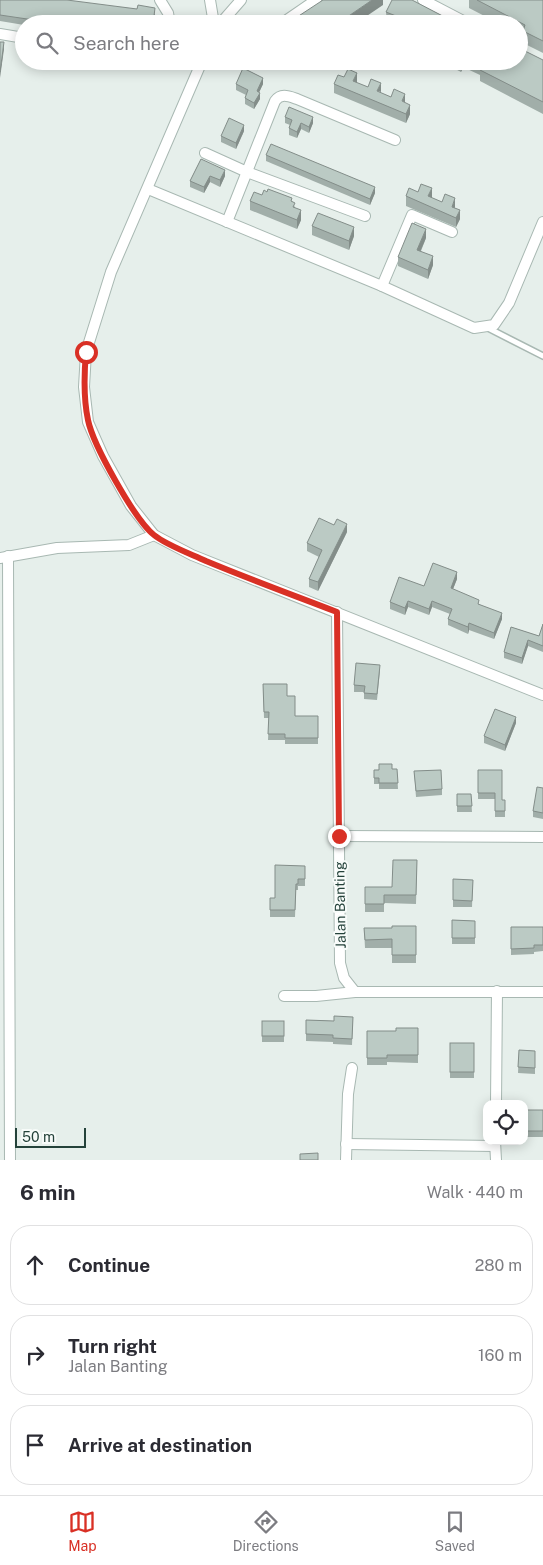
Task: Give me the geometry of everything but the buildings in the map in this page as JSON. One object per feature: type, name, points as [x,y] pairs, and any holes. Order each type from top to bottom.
[{"type":"street","points":[[160,0],[168,15]]},
{"type":"street","points":[[210,0],[212,15]]},
{"type":"street","points":[[228,15],[241,0]]},
{"type":"street","points":[[294,15],[316,0]]},
{"type":"street","points":[[422,0],[451,15]]},
{"type":"street","points":[[0,34],[15,36]]},
{"type":"street","points":[[198,70],[111,272],[86,352],[84,387],[88,422],[103,456],[131,506],[154,535],[222,568],[543,695]]},
{"type":"street","points":[[227,222],[275,101],[278,98],[285,95],[395,140]]},
{"type":"street","points":[[205,153],[247,172],[364,216]]},
{"type":"street","points":[[148,189],[382,286],[474,328],[494,325],[509,303],[543,222]]},
{"type":"street","points":[[382,286],[412,215],[452,232]]},
{"type":"street","points":[[10,1160],[4,557],[57,548],[129,545],[154,535]]},
{"type":"street","name":"Jalan Banting","points":[[337,612],[340,963],[344,978],[355,992]]},
{"type":"street","points":[[339,836],[543,837]]},
{"type":"street","points":[[496,1100],[497,991]]},
{"type":"street","points":[[284,996],[316,996],[355,992],[543,992]]},
{"type":"street","points":[[346,1160],[348,1094],[352,1068]]},
{"type":"street","points":[[346,1144],[483,1144]]},
{"type":"street","points":[[496,1145],[496,1160]]},
{"type":"lane","points":[[484,326],[543,356]]},
{"type":"route","points":[[86,352],[84,387],[88,422],[103,456],[131,506],[154,535],[222,568],[337,612],[339,836]]}]
